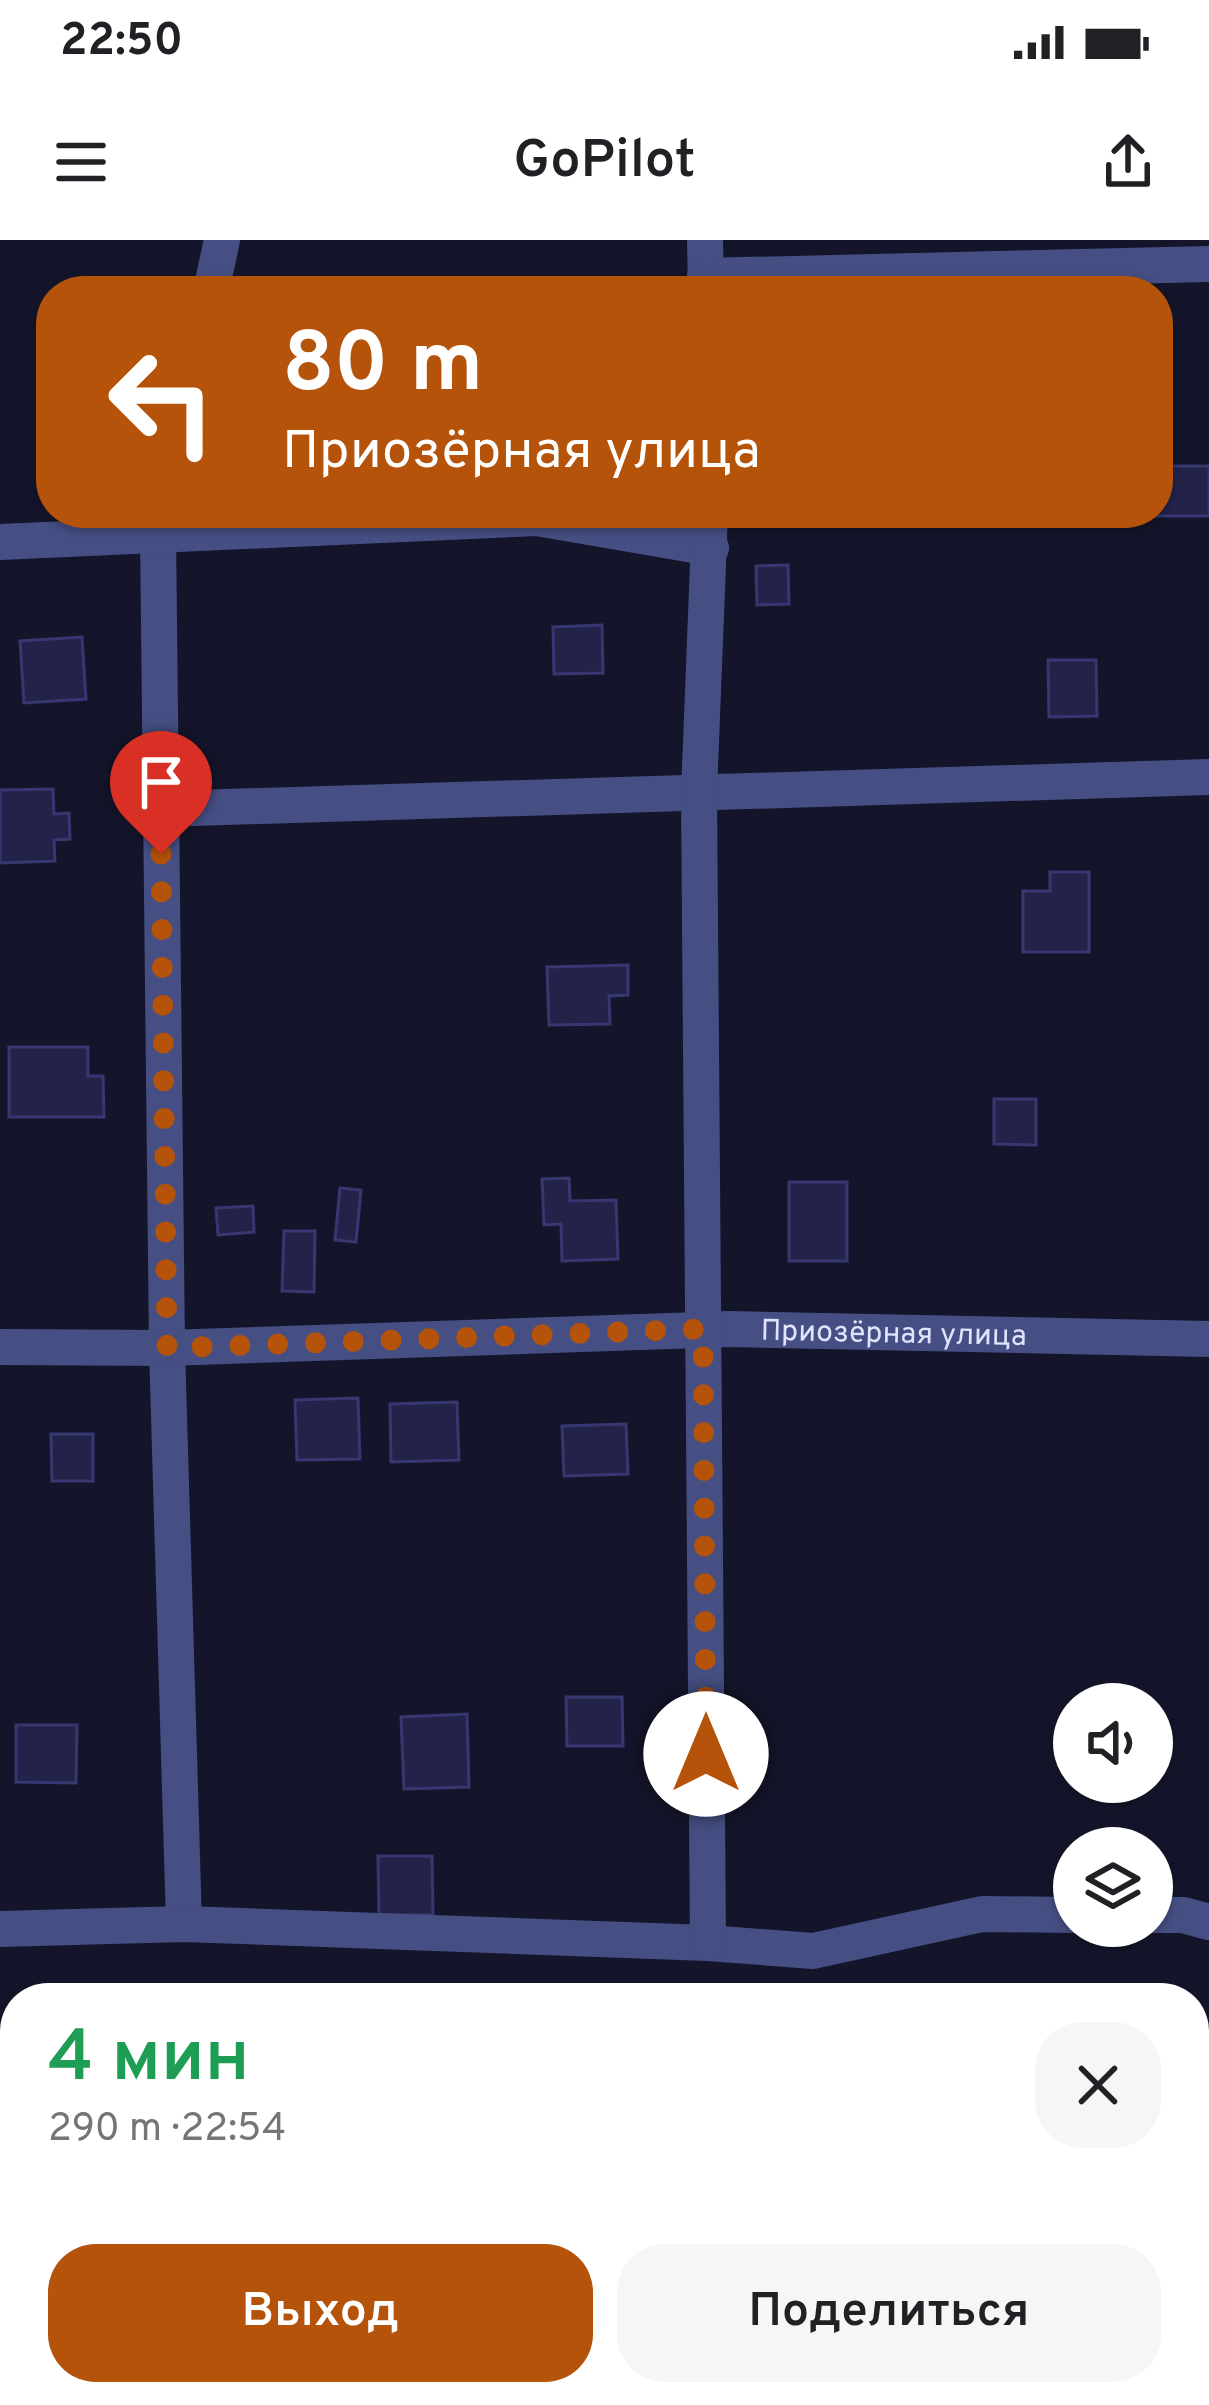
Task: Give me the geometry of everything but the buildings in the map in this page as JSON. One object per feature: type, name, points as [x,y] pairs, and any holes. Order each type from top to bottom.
[{"type":"street","points":[[214,276],[222,240]]},
{"type":"street","points":[[705,269],[1209,264]]},
{"type":"street","points":[[0,542],[118,528]]},
{"type":"street","points":[[160,528],[167,1348],[184,1924]]},
{"type":"street","points":[[708,1943],[699,793],[710,530]]},
{"type":"street","points":[[161,809],[1209,777]]},
{"type":"street","name":"Приозёрная улица","points":[[0,1347],[167,1348],[703,1329],[1209,1339]]},
{"type":"street","points":[[0,1929],[184,1924],[812,1951],[982,1914],[1053,1915]]},
{"type":"street","points":[[1173,1915],[1209,1922]]},
{"type":"route","points":[[161,854],[167,1348],[703,1329],[706,1754]]}]
